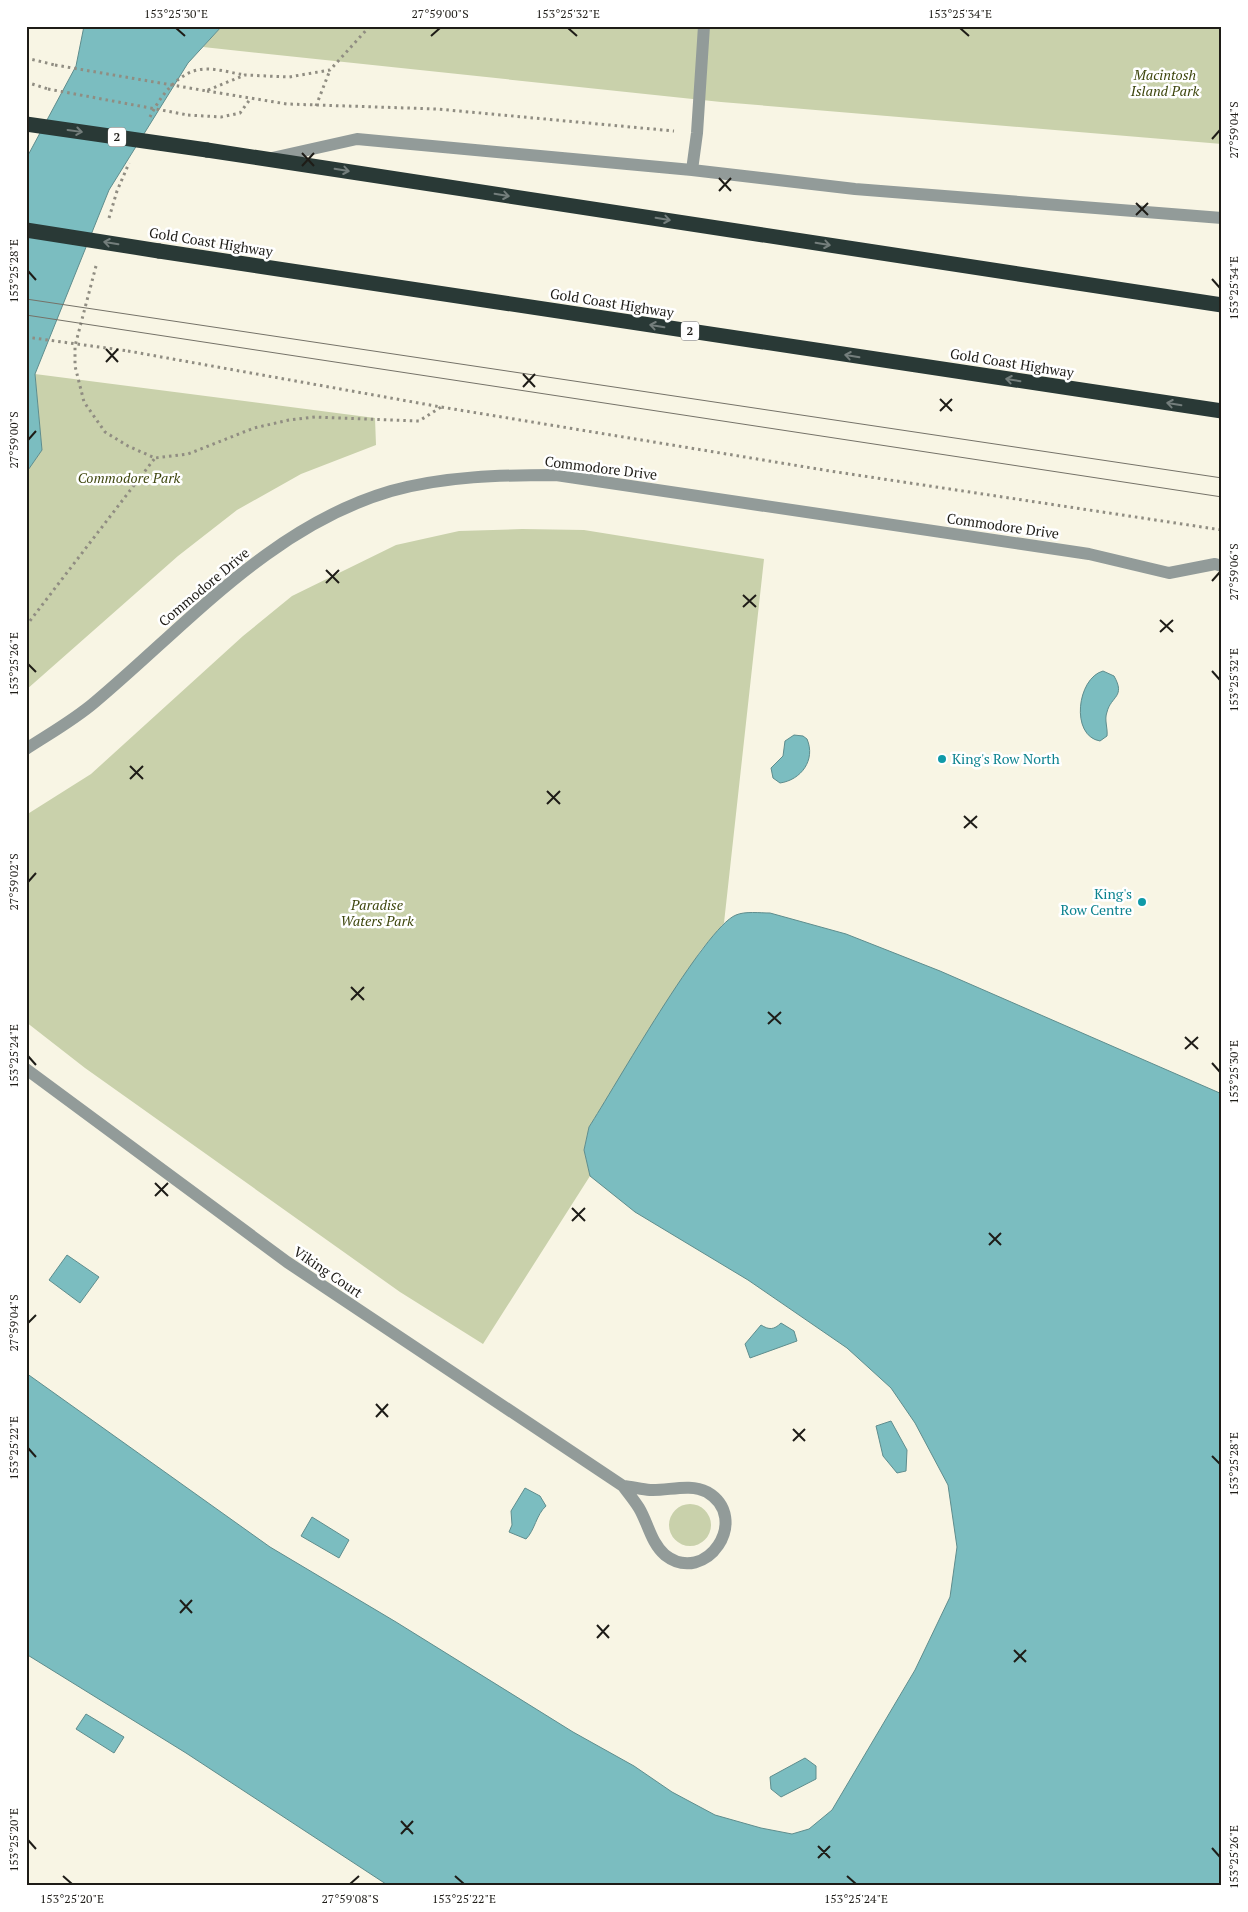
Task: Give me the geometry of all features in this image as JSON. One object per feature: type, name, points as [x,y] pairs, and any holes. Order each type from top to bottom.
[{"type":"highway","name":"2","points":[[26,124],[269,159],[1222,305]]},
{"type":"highway","name":"Gold Coast Highway","points":[[26,230],[1222,411]]},
{"type":"street","points":[[692,170],[704,26]]},
{"type":"street","points":[[269,159],[357,139],[692,170],[855,189],[1222,218]]},
{"type":"street","name":"Commodore Drive","points":[[26,749],[94,704],[226,585],[275,549],[331,514],[391,491],[444,480],[501,475],[556,475],[1089,554],[1169,573],[1215,564],[1222,566]]},
{"type":"street","name":"Viking Court","points":[[26,1069],[287,1262],[623,1486],[639,1508],[657,1546],[665,1555],[688,1563],[711,1555],[719,1546],[726,1522],[723,1510],[716,1500],[706,1492],[694,1488],[651,1490],[623,1486]]},
{"type":"path","points":[[316,106],[330,70],[370,26]]},
{"type":"path","points":[[26,58],[54,65],[287,104],[437,109],[696,133]]},
{"type":"path","points":[[148,123],[159,97],[189,72],[206,69],[245,75],[289,77],[330,70]]},
{"type":"path","points":[[207,91],[245,75]]},
{"type":"path","points":[[26,82],[48,89],[188,115],[221,117],[240,113],[251,98]]},
{"type":"path","points":[[107,227],[117,191],[132,157]]},
{"type":"path","points":[[97,264],[75,346],[75,366],[84,402],[105,432],[128,446],[154,458],[188,454],[254,428],[289,420],[315,417],[419,421],[441,407]]},
{"type":"path","points":[[26,337],[128,351],[441,407],[830,471],[1222,530]]},
{"type":"path","points":[[26,626],[154,458]]},
{"type":"green space","name":"Macintosh Island Park","points":[[222,26],[1222,26],[1222,144],[721,102],[203,47]]},
{"type":"green space","name":"Commodore Park","points":[[35,374],[375,418],[376,445],[301,474],[237,510],[178,556],[26,690],[26,473],[42,450]]},
{"type":"green space","name":"Paradise Waters Park","points":[[584,530],[764,559],[724,923],[701,950],[589,1127],[584,1150],[590,1176],[483,1344],[400,1292],[85,1068],[26,1022],[26,815],[91,774],[243,636],[292,596],[396,545],[459,531]]},
{"type":"green space","points":[[694,1504],[702,1507],[708,1513],[711,1525],[708,1537],[702,1543],[686,1546],[678,1543],[672,1537],[669,1521],[672,1513],[678,1507]]},
{"type":"water","points":[[84,26],[222,26],[188,63],[109,190],[35,374],[42,450],[26,473],[26,159],[76,66]]},
{"type":"water","points":[[1103,671],[1114,676],[1119,688],[1106,715],[1107,736],[1100,741],[1090,737],[1084,729],[1080,707],[1087,684],[1094,676]]},
{"type":"water","points":[[794,735],[803,736],[807,739],[810,754],[808,761],[805,768],[794,778],[780,783],[773,778],[771,768],[783,756],[785,741]]},
{"type":"water","points":[[770,913],[846,934],[940,971],[1222,1094],[1222,1886],[389,1886],[186,1753],[26,1654],[26,1373],[270,1547],[396,1622],[573,1732],[634,1766],[672,1792],[715,1815],[761,1828],[792,1834],[809,1829],[832,1810],[915,1670],[950,1597],[957,1547],[948,1485],[915,1423],[891,1388],[847,1348],[748,1280],[635,1212],[590,1176],[584,1150],[589,1127],[660,1012],[703,948],[722,926],[736,915]]},
{"type":"water","points":[[67,1255],[99,1277],[80,1303],[49,1280]]},
{"type":"water","points":[[781,1323],[794,1331],[797,1341],[750,1358],[745,1344],[761,1325],[771,1328]]},
{"type":"water","points":[[891,1421],[907,1450],[906,1471],[897,1473],[883,1456],[876,1426]]},
{"type":"water","points":[[525,1488],[540,1496],[546,1506],[526,1539],[509,1532],[512,1525],[511,1511]]},
{"type":"water","points":[[312,1517],[349,1540],[339,1558],[301,1536]]},
{"type":"water","points":[[86,1714],[124,1737],[114,1753],[76,1729]]},
{"type":"water","points":[[805,1758],[816,1766],[816,1779],[781,1797],[771,1789],[770,1777]]},
{"type":"tram line","points":[[26,299],[1222,478]]},
{"type":"tram line","points":[[26,315],[1222,497]]},
{"type":"place","name":"King's Row North","points":[[942,759]]},
{"type":"place","name":"King's Row Centre","points":[[1142,902]]}]
